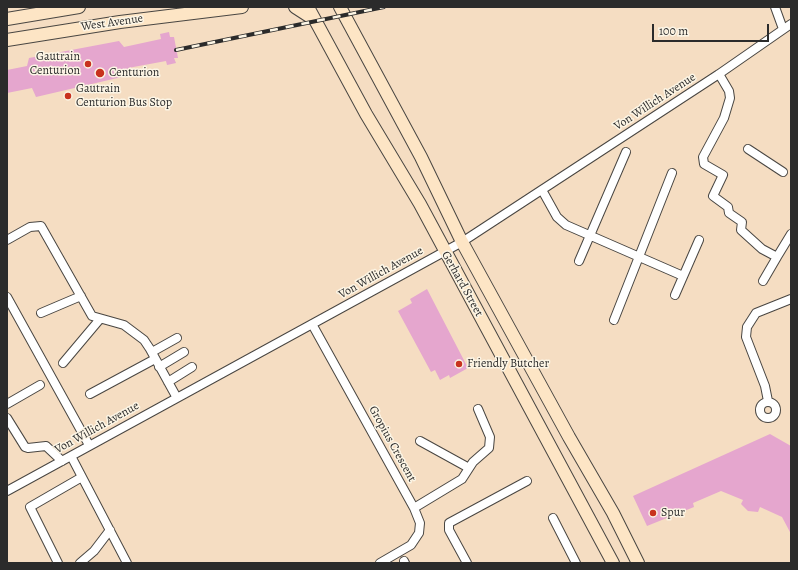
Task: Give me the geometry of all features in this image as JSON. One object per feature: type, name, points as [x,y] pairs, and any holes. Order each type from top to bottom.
[{"type":"street","name":"West Avenue","points":[[7,19],[79,7]]},
{"type":"street","name":"West Avenue","points":[[7,40],[120,22],[242,7]]},
{"type":"street","points":[[296,7],[306,12],[318,23]]},
{"type":"street","name":"Gerhard Street","points":[[308,7],[366,114],[420,204],[444,252],[613,563]]},
{"type":"street","name":"Gerhard Street","points":[[340,7],[421,157],[462,242],[569,437],[613,513],[638,563]]},
{"type":"street","points":[[775,7],[783,29]]},
{"type":"street","name":"Von Willich Avenue","points":[[7,491],[462,242],[719,74],[791,24]]},
{"type":"street","points":[[719,74],[729,91],[730,98],[724,118],[703,158],[704,164],[723,175],[713,196],[728,207],[730,213],[742,222],[742,230],[762,249],[777,257]]},
{"type":"street","points":[[748,149],[783,172]]},
{"type":"street","points":[[579,261],[626,152]]},
{"type":"street","points":[[614,320],[672,173]]},
{"type":"street","points":[[542,190],[559,220],[566,225],[683,276]]},
{"type":"street","points":[[7,240],[30,227],[41,226],[92,316],[128,327],[144,340],[177,398]]},
{"type":"street","points":[[763,281],[777,257],[788,245],[791,234]]},
{"type":"street","points":[[675,295],[699,240]]},
{"type":"street","points":[[40,313],[81,296]]},
{"type":"street","points":[[7,297],[89,445]]},
{"type":"street","points":[[768,401],[765,386],[746,337],[747,328],[756,313],[791,299]]},
{"type":"street","points":[[63,363],[100,319]]},
{"type":"street","name":"Gropius Crescent","points":[[312,324],[414,508],[420,528],[417,539],[401,552],[380,563]]},
{"type":"street","points":[[90,394],[153,355],[177,338]]},
{"type":"street","points":[[159,367],[184,352]]},
{"type":"street","points":[[168,382],[192,368]]},
{"type":"street","points":[[7,404],[40,385]]},
{"type":"street","points":[[414,508],[462,479],[469,468],[489,448],[490,438],[478,409]]},
{"type":"street","points":[[7,418],[25,447],[46,446],[62,461]]},
{"type":"street","points":[[420,441],[469,468]]},
{"type":"street","points":[[71,456],[127,563]]},
{"type":"street","points":[[58,563],[29,508],[82,477]]},
{"type":"street","points":[[468,563],[449,530],[449,523],[527,481]]},
{"type":"street","points":[[553,518],[576,563]]},
{"type":"street","points":[[80,563],[94,551],[110,530]]},
{"type":"building","name":"Gautrain Centurion","points":[[169,32],[170,37],[174,37],[178,58],[174,58],[176,63],[167,65],[166,61],[128,68],[126,76],[36,97],[32,88],[7,93],[7,70],[27,66],[29,58],[119,41],[124,47],[161,39],[160,34]]},
{"type":"building","points":[[427,289],[468,368],[450,378],[449,375],[440,380],[435,370],[431,372],[398,311],[412,303],[410,299]]},
{"type":"building","points":[[770,434],[791,446],[791,534],[782,517],[760,507],[758,512],[748,511],[741,504],[743,500],[721,491],[693,503],[694,507],[647,526],[633,496]]},
{"type":"railway","points":[[176,50],[384,7]]},
{"type":"place","name":"Gautrain Centurion","points":[[88,64]]},
{"type":"place","name":"Centurion","points":[[100,73]]},
{"type":"place","name":"Gautrain Centurion Bus Stop","points":[[68,96]]},
{"type":"place","name":"Friendly Butcher","points":[[459,364]]},
{"type":"place","name":"Spur","points":[[653,513]]}]
